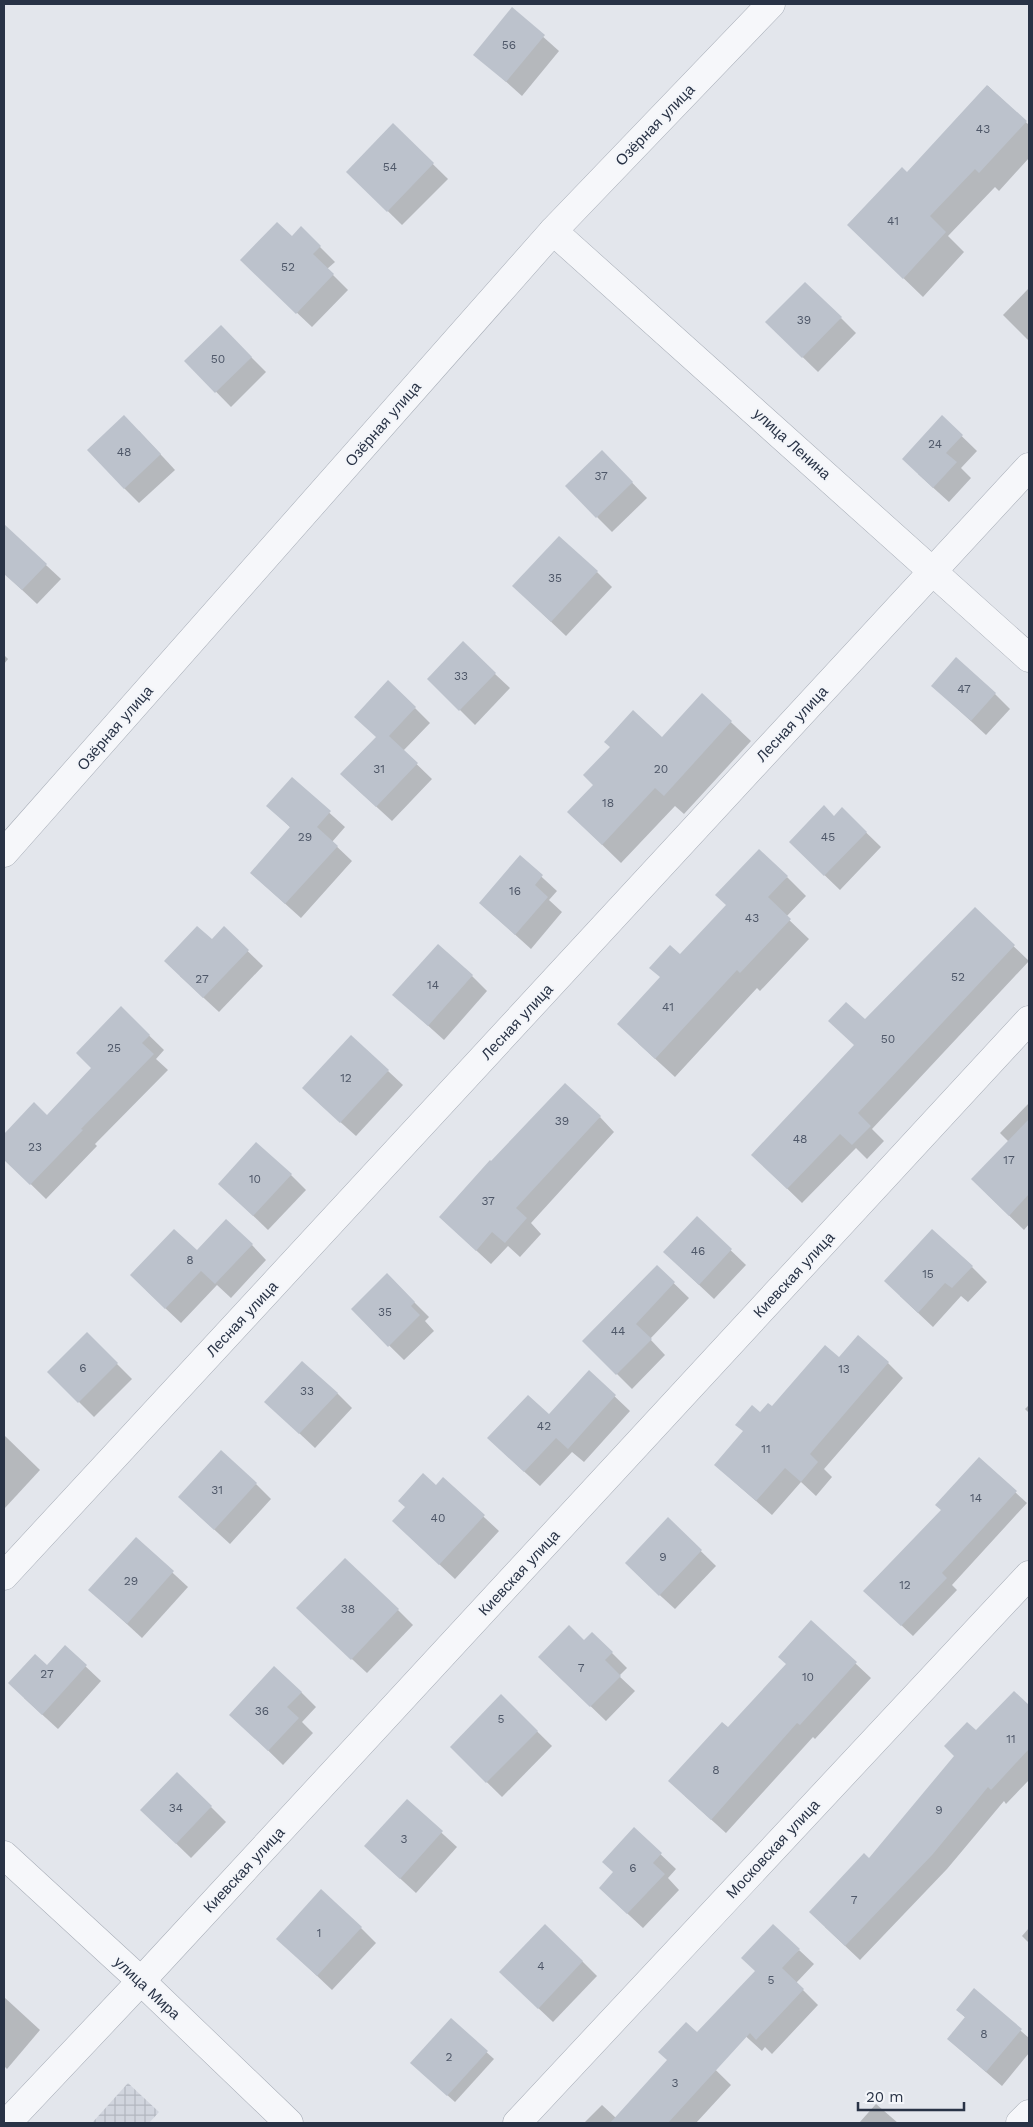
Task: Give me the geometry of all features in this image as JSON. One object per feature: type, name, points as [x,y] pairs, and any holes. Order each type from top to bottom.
[{"type":"street","name":"Озёрная улица","points":[[4,853],[553,230],[771,4]]},
{"type":"street","name":"улица Ленина","points":[[553,230],[1029,658]]},
{"type":"street","name":"Лесная улица","points":[[4,1576],[1029,467]]},
{"type":"street","name":"Киевская улица","points":[[7,2123],[141,1981],[1029,1020]]},
{"type":"street","name":"Московская улица","points":[[517,2123],[1029,1575]]},
{"type":"street","name":"улица Мира","points":[[4,1856],[141,1981],[289,2123]]},
{"type":"street","points":[[1020,2123],[1029,2114]]},
{"type":"shaded area","points":[[128,2083],[159,2112],[149,2123],[92,2123]]},
{"type":"building","points":[[512,7],[545,35],[506,82],[473,55]]},
{"type":"building","points":[[987,85],[1027,121],[979,173],[975,169],[930,216],[946,232],[903,279],[847,225],[902,167],[907,172]]},
{"type":"building","points":[[393,123],[434,163],[387,212],[346,172]]},
{"type":"building","points":[[277,222],[292,236],[301,226],[321,246],[313,254],[334,274],[296,314],[240,260]]},
{"type":"building","points":[[805,282],[842,317],[802,358],[765,322]]},
{"type":"building","points":[[221,325],[252,357],[215,393],[184,361]]},
{"type":"building","points":[[124,415],[161,454],[124,489],[87,450]]},
{"type":"building","points":[[942,415],[963,435],[946,453],[957,462],[933,488],[902,459]]},
{"type":"building","points":[[602,450],[633,482],[596,518],[565,486]]},
{"type":"building","points":[[4,524],[47,564],[22,590],[4,574]]},
{"type":"building","points":[[559,536],[598,571],[551,622],[512,586]]},
{"type":"building","points":[[463,641],[496,673],[459,711],[427,679]]},
{"type":"building","points":[[956,657],[996,693],[971,721],[931,686]]},
{"type":"building","points":[[388,680],[416,707],[389,736],[418,763],[376,807],[340,774],[376,737],[354,717]]},
{"type":"building","points":[[702,693],[732,721],[664,796],[655,788],[602,845],[567,812],[593,785],[583,775],[610,747],[604,742],[633,710],[662,737]]},
{"type":"building","points":[[292,777],[331,811],[317,827],[338,846],[285,904],[250,873],[290,827],[266,806]]},
{"type":"building","points":[[824,805],[834,816],[842,807],[867,832],[824,876],[789,842]]},
{"type":"building","points":[[759,849],[788,876],[768,897],[791,919],[740,973],[737,970],[655,1059],[617,1024],[660,977],[649,968],[670,945],[680,954],[726,905],[715,895]]},
{"type":"building","points":[[520,855],[543,875],[535,885],[548,897],[515,935],[479,903]]},
{"type":"building","points":[[975,907],[1015,945],[858,1113],[871,1126],[852,1145],[840,1134],[787,1189],[751,1155],[854,1045],[828,1021],[846,1002],[865,1019]]},
{"type":"building","points":[[197,926],[212,939],[224,926],[249,950],[203,998],[164,961]]},
{"type":"building","points":[[438,944],[473,975],[428,1026],[392,995]]},
{"type":"building","points":[[121,1006],[150,1035],[142,1043],[154,1054],[30,1185],[4,1160],[4,1134],[34,1102],[47,1115],[91,1068],[76,1053]]},
{"type":"building","points":[[351,1035],[389,1070],[340,1123],[302,1088]]},
{"type":"building","points":[[565,1083],[601,1116],[516,1208],[527,1218],[505,1243],[492,1232],[476,1251],[439,1217],[490,1160]]},
{"type":"building","points":[[1029,1119],[1029,1194],[1009,1216],[971,1179]]},
{"type":"building","points":[[256,1142],[292,1174],[253,1216],[218,1184]]},
{"type":"building","points":[[697,1216],[732,1249],[699,1285],[663,1252]]},
{"type":"building","points":[[226,1219],[253,1244],[215,1284],[201,1271],[165,1309],[130,1275],[174,1229],[197,1250]]},
{"type":"building","points":[[932,1229],[973,1266],[952,1288],[945,1283],[918,1313],[884,1281]]},
{"type":"building","points":[[657,1265],[675,1282],[636,1324],[652,1339],[616,1375],[582,1341]]},
{"type":"building","points":[[387,1273],[415,1302],[411,1306],[420,1315],[388,1347],[351,1309]]},
{"type":"building","points":[[87,1332],[118,1363],[78,1403],[47,1372]]},
{"type":"building","points":[[858,1335],[889,1362],[810,1454],[818,1462],[801,1482],[785,1468],[756,1501],[714,1465],[743,1431],[735,1425],[752,1405],[760,1412],[768,1403],[772,1406],[825,1345],[839,1357]]},
{"type":"building","points":[[302,1361],[338,1393],[299,1434],[264,1402]]},
{"type":"building","points":[[589,1370],[616,1395],[568,1449],[556,1438],[524,1472],[487,1438],[528,1395],[549,1414]]},
{"type":"building","points":[[221,1450],[257,1483],[214,1530],[178,1497]]},
{"type":"building","points":[[979,1457],[1017,1491],[942,1573],[947,1578],[901,1626],[863,1591],[941,1510],[935,1505]]},
{"type":"building","points":[[423,1473],[436,1485],[443,1477],[485,1515],[439,1565],[392,1521],[405,1507],[398,1501]]},
{"type":"building","points":[[668,1517],[702,1550],[659,1596],[625,1563]]},
{"type":"building","points":[[136,1537],[174,1571],[127,1624],[88,1590]]},
{"type":"building","points":[[345,1558],[399,1609],[351,1660],[296,1608]]},
{"type":"building","points":[[811,1620],[857,1662],[800,1725],[797,1723],[711,1820],[668,1781],[722,1722],[728,1727],[786,1664],[778,1657]]},
{"type":"building","points":[[569,1625],[584,1640],[592,1632],[613,1652],[605,1660],[621,1676],[590,1707],[538,1657]]},
{"type":"building","points":[[65,1645],[87,1665],[42,1715],[8,1683],[35,1654],[47,1665]]},
{"type":"building","points":[[274,1666],[302,1692],[287,1707],[299,1718],[268,1751],[229,1715]]},
{"type":"building","points":[[1014,1691],[1029,1705],[1029,1749],[991,1790],[988,1787],[933,1854],[845,1946],[809,1912],[864,1853],[869,1858],[954,1756],[944,1746],[967,1722],[976,1730]]},
{"type":"building","points":[[501,1694],[538,1731],[486,1783],[450,1747]]},
{"type":"building","points":[[177,1772],[212,1806],[176,1844],[140,1810]]},
{"type":"building","points":[[407,1799],[443,1831],[400,1879],[364,1846]]},
{"type":"building","points":[[634,1827],[662,1853],[653,1863],[665,1874],[627,1914],[599,1888],[613,1872],[602,1862]]},
{"type":"building","points":[[321,1889],[362,1927],[317,1976],[276,1939]]},
{"type":"building","points":[[545,1924],[583,1961],[538,2009],[499,1972]]},
{"type":"building","points":[[773,1924],[800,1949],[782,1968],[804,1989],[756,2040],[750,2033],[668,2123],[610,2123],[667,2060],[658,2052],[686,2022],[697,2032],[755,1971],[741,1958]]},
{"type":"building","points":[[974,1988],[1022,2029],[986,2072],[947,2039],[965,2017],[956,2010]]},
{"type":"building","points":[[451,2018],[488,2051],[447,2096],[410,2063]]}]
